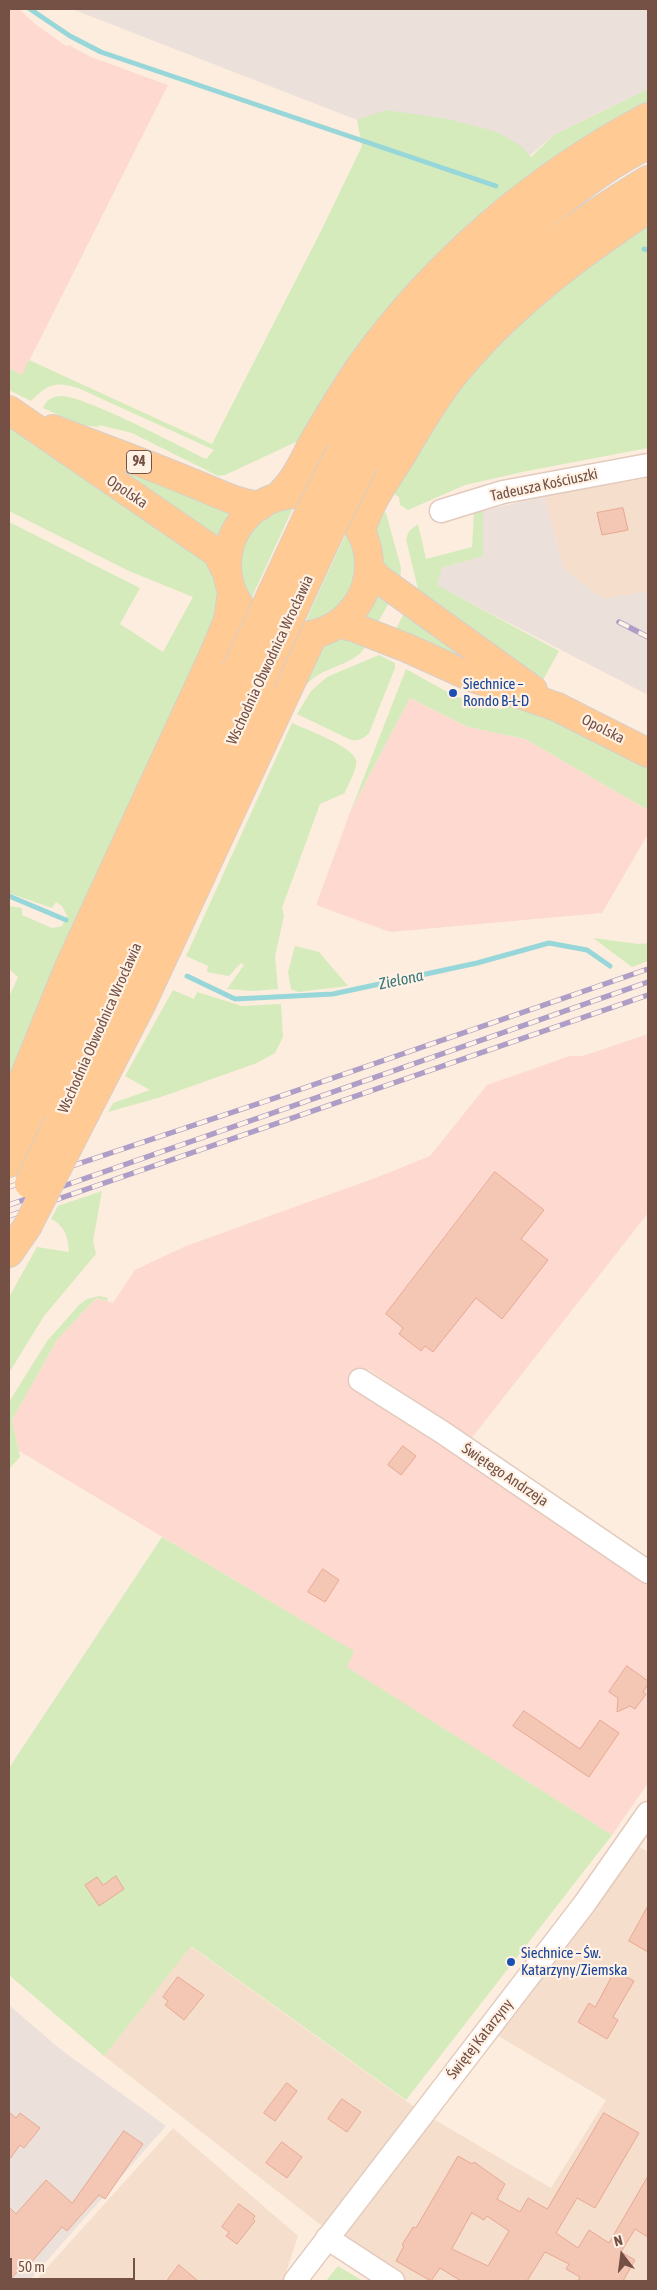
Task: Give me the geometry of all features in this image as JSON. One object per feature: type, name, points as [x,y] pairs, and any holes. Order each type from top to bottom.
[{"type":"main road","points":[[16,1123],[70,965],[228,620],[229,547],[241,523],[289,487],[314,441],[363,364],[410,304],[444,268],[511,206],[542,182],[648,117]]},
{"type":"main road","name":"Wschodnia Obwodnica Wrocławia","points":[[9,1163],[16,1123],[236,670],[311,509],[341,450],[391,369],[435,312],[526,229],[591,179],[648,145]]},
{"type":"main road","name":"Wschodnia Obwodnica Wrocławia","points":[[18,1228],[58,1122],[340,510],[364,463],[396,411],[425,370],[448,340],[483,304],[550,244],[596,211],[648,180]]},
{"type":"main road","points":[[361,533],[364,520],[378,492],[415,431],[462,365],[521,304],[548,281],[588,250],[648,210]]},
{"type":"main road","name":"Opolska","points":[[14,413],[220,495],[247,504],[269,502]]},
{"type":"main road","name":"Opolska","points":[[14,413],[216,554],[230,583]]},
{"type":"main road","name":"94","points":[[230,583],[241,607],[252,619],[265,628],[280,634],[297,636],[313,635],[338,624],[354,608],[365,589],[369,568],[367,550],[361,533],[340,508],[326,500],[310,496],[294,495],[269,502]]},
{"type":"main road","name":"Opolska","points":[[369,568],[379,579],[557,706],[648,753]]},
{"type":"main road","name":"Opolska","points":[[338,624],[353,627],[407,648],[471,677],[557,706]]},
{"type":"main road","points":[[9,1253],[18,1228],[86,1112],[142,1003],[313,635]]},
{"type":"street","name":"Tadeusza Kościuszki","points":[[441,511],[503,492],[648,465]]},
{"type":"street","name":"Świętego Andrzeja","points":[[360,1380],[442,1432],[648,1572]]},
{"type":"street","name":"Świętej Katarzyny","points":[[295,2281],[585,1903],[641,1838],[648,1813]]},
{"type":"street","points":[[327,2238],[393,2281]]},
{"type":"shaded area","points":[[9,9],[19,9],[34,23],[66,46],[69,45],[91,57],[168,85],[22,375],[9,368]]},
{"type":"shaded area","points":[[72,9],[648,9],[648,89],[554,135],[501,180],[357,120]]},
{"type":"shaded area","points":[[648,478],[648,591],[603,599],[564,569],[544,496]]},
{"type":"shaded area","points":[[544,496],[564,569],[603,599],[648,591],[648,695],[436,585],[442,568],[483,556],[483,511]]},
{"type":"shaded area","points":[[410,698],[468,727],[525,739],[648,810],[648,834],[602,913],[390,932],[316,905],[351,810]]},
{"type":"shaded area","points":[[648,1034],[648,1213],[471,1439],[368,1369],[355,1387],[648,1582],[648,1783],[612,1835],[346,1667],[353,1651],[19,1451],[12,1420],[57,1340],[96,1298],[113,1303],[135,1270],[186,1246],[378,1177],[430,1156],[487,1085],[570,1056],[583,1056]]},
{"type":"shaded area","points":[[636,1845],[648,1852],[648,2281],[407,2281],[331,2233],[104,2056],[190,1946],[423,2113],[551,2188],[606,2100],[495,2034]]},
{"type":"shaded area","points":[[9,2005],[60,2049],[166,2126],[29,2281],[9,2281]]},
{"type":"shaded area","points":[[173,2128],[298,2236],[283,2281],[35,2281]]},
{"type":"green space","points":[[648,89],[648,110],[302,444],[296,442],[225,475],[218,476],[132,433],[99,425],[99,427],[81,425],[43,408],[49,399],[54,397],[72,398],[109,412],[206,459],[214,450],[78,388],[63,385],[52,386],[42,391],[31,401],[9,390],[9,368],[22,375],[29,360],[212,444],[322,229],[362,146],[357,120],[386,110],[448,119],[497,132],[521,146],[531,157],[554,135]]},
{"type":"green space","points":[[648,219],[648,448],[465,485],[408,510],[400,505],[399,497],[389,491],[411,451],[496,340]]},
{"type":"green space","points":[[9,427],[52,452],[213,564],[221,593],[222,605],[9,1093],[9,997],[18,977],[9,969],[9,906],[22,908],[22,915],[52,928],[62,926],[67,916],[62,906],[56,902],[52,908],[9,893],[9,522],[140,588],[120,624],[163,652],[193,597],[129,571],[9,511]]},
{"type":"green space","points":[[107,460],[235,514],[219,541]]},
{"type":"green space","points":[[293,508],[251,599],[244,584],[241,569],[246,541],[253,529],[263,519],[277,512]]},
{"type":"green space","points":[[382,511],[386,513],[401,568],[400,581],[385,567],[378,550],[377,532]]},
{"type":"green space","points":[[474,511],[483,511],[483,556],[442,568],[437,585],[559,651],[543,680],[415,593],[418,589],[406,539],[409,531],[418,524],[426,559],[472,547]]},
{"type":"green space","points":[[346,533],[357,558],[357,574],[354,585],[349,595],[334,611],[315,622],[304,625]]},
{"type":"green space","points":[[375,590],[391,599],[376,626],[361,617]]},
{"type":"green space","points":[[406,609],[505,676],[394,633]]},
{"type":"green space","points":[[344,638],[367,643],[359,655],[353,659],[314,677],[297,699],[322,646]]},
{"type":"green space","points":[[379,655],[395,663],[395,668],[369,733],[365,737],[359,740],[351,740],[297,714],[311,691],[327,677]]},
{"type":"green space","points":[[406,669],[465,700],[502,709],[504,702],[541,715],[595,740],[648,768],[648,810],[525,739],[468,727],[410,698],[351,810]]},
{"type":"green space","points":[[292,723],[327,738],[346,749],[356,760],[356,768],[345,793],[320,804],[282,908],[284,916],[275,956],[278,989],[254,991],[227,989],[244,965],[241,963],[229,976],[207,972],[208,966],[186,956]]},
{"type":"green space","points":[[593,938],[639,944],[648,943],[648,961],[632,967]]},
{"type":"green space","points":[[295,946],[319,952],[348,986],[298,992],[291,989],[288,972]]},
{"type":"green space","points":[[173,990],[194,999],[197,992],[242,1006],[281,1004],[283,1037],[275,1053],[257,1063],[161,1097],[108,1112],[113,1103],[150,1090],[125,1076]]},
{"type":"green space","points":[[102,1191],[93,1241],[96,1254],[44,1316],[9,1373],[9,1297],[37,1247],[69,1252],[65,1232],[60,1225],[51,1219],[58,1206]]},
{"type":"green space","points":[[99,1296],[108,1298],[107,1301],[96,1298],[57,1340],[12,1420],[20,1457],[9,1469],[9,1402],[47,1341],[80,1304],[87,1299]]},
{"type":"green space","points":[[162,1537],[354,1651],[347,1667],[612,1835],[406,2100],[191,1946],[104,2056],[9,1975],[9,1768]]},
{"type":"green space","points":[[338,2266],[363,2281],[326,2281]]},
{"type":"building","points":[[623,508],[628,530],[602,535],[597,513]]},
{"type":"building","points":[[495,1172],[544,1210],[521,1239],[548,1260],[502,1319],[476,1298],[433,1352],[425,1346],[421,1351],[399,1334],[403,1328],[386,1314]]},
{"type":"building","points":[[403,1446],[416,1456],[401,1475],[388,1465]]},
{"type":"building","points":[[323,1569],[339,1580],[325,1602],[308,1592]]},
{"type":"building","points":[[627,1666],[648,1681],[643,1692],[646,1694],[635,1709],[630,1706],[617,1712],[618,1698],[609,1692]]},
{"type":"building","points":[[524,1711],[580,1749],[600,1720],[619,1733],[589,1777],[513,1726]]},
{"type":"building","points":[[116,1876],[124,1889],[99,1906],[85,1885],[97,1877],[103,1885]]},
{"type":"building","points":[[648,1906],[648,1952],[629,1941]]},
{"type":"building","points":[[615,1971],[634,1981],[613,2017],[618,2020],[607,2039],[578,2022],[589,2003],[595,2007]]},
{"type":"building","points":[[178,1977],[204,1995],[184,2020],[165,2005],[168,2001],[163,1997]]},
{"type":"building","points":[[287,2083],[297,2091],[275,2121],[264,2113]]},
{"type":"building","points":[[342,2099],[361,2112],[347,2132],[328,2119]]},
{"type":"building","points":[[9,2112],[16,2118],[20,2113],[40,2128],[24,2148],[20,2145],[9,2160]]},
{"type":"building","points":[[604,2113],[639,2133],[595,2208],[577,2198],[556,2233],[578,2248],[589,2230],[609,2243],[648,2176],[648,2237],[635,2229],[621,2252],[635,2260],[623,2281],[578,2281],[580,2277],[566,2269],[569,2264],[545,2252],[527,2281],[461,2281],[440,2268],[431,2281],[396,2261],[404,2246],[402,2245],[413,2227],[416,2228],[458,2156],[472,2164],[474,2162],[505,2184],[497,2199],[520,2212],[528,2198],[547,2209]],"holes":[[[472,2213],[484,2220],[487,2216],[509,2231],[488,2266],[452,2249]]]},
{"type":"building","points":[[124,2131],[143,2144],[105,2199],[99,2195],[67,2231],[62,2227],[29,2265],[26,2262],[9,2281],[9,2207],[16,2214],[46,2180],[72,2203]]},
{"type":"building","points":[[282,2142],[302,2157],[287,2178],[266,2163]]},
{"type":"building","points":[[239,2204],[255,2216],[253,2219],[255,2221],[237,2244],[226,2236],[229,2232],[222,2227]]},
{"type":"building","points":[[179,2265],[198,2281],[167,2281]]},
{"type":"waterway","points":[[30,9],[70,36],[101,52],[496,186]]},
{"type":"waterway","points":[[644,249],[648,250]]},
{"type":"waterway","name":"Zielona","points":[[9,896],[66,920]]},
{"type":"waterway","name":"Zielona","points":[[187,976],[235,999],[333,994],[477,963],[549,943],[587,950],[610,966]]},
{"type":"railway","points":[[619,622],[648,637]]},
{"type":"railway","points":[[9,1187],[278,1097],[648,969]]},
{"type":"railway","points":[[9,1205],[648,982]]},
{"type":"railway","points":[[9,1216],[648,995]]},
{"type":"place","name":"Siechnice – Rondo B-Ł-D","points":[[453,693]]},
{"type":"place","name":"Siechnice – Św. Katarzyny/Ziemska","points":[[511,1962]]}]
